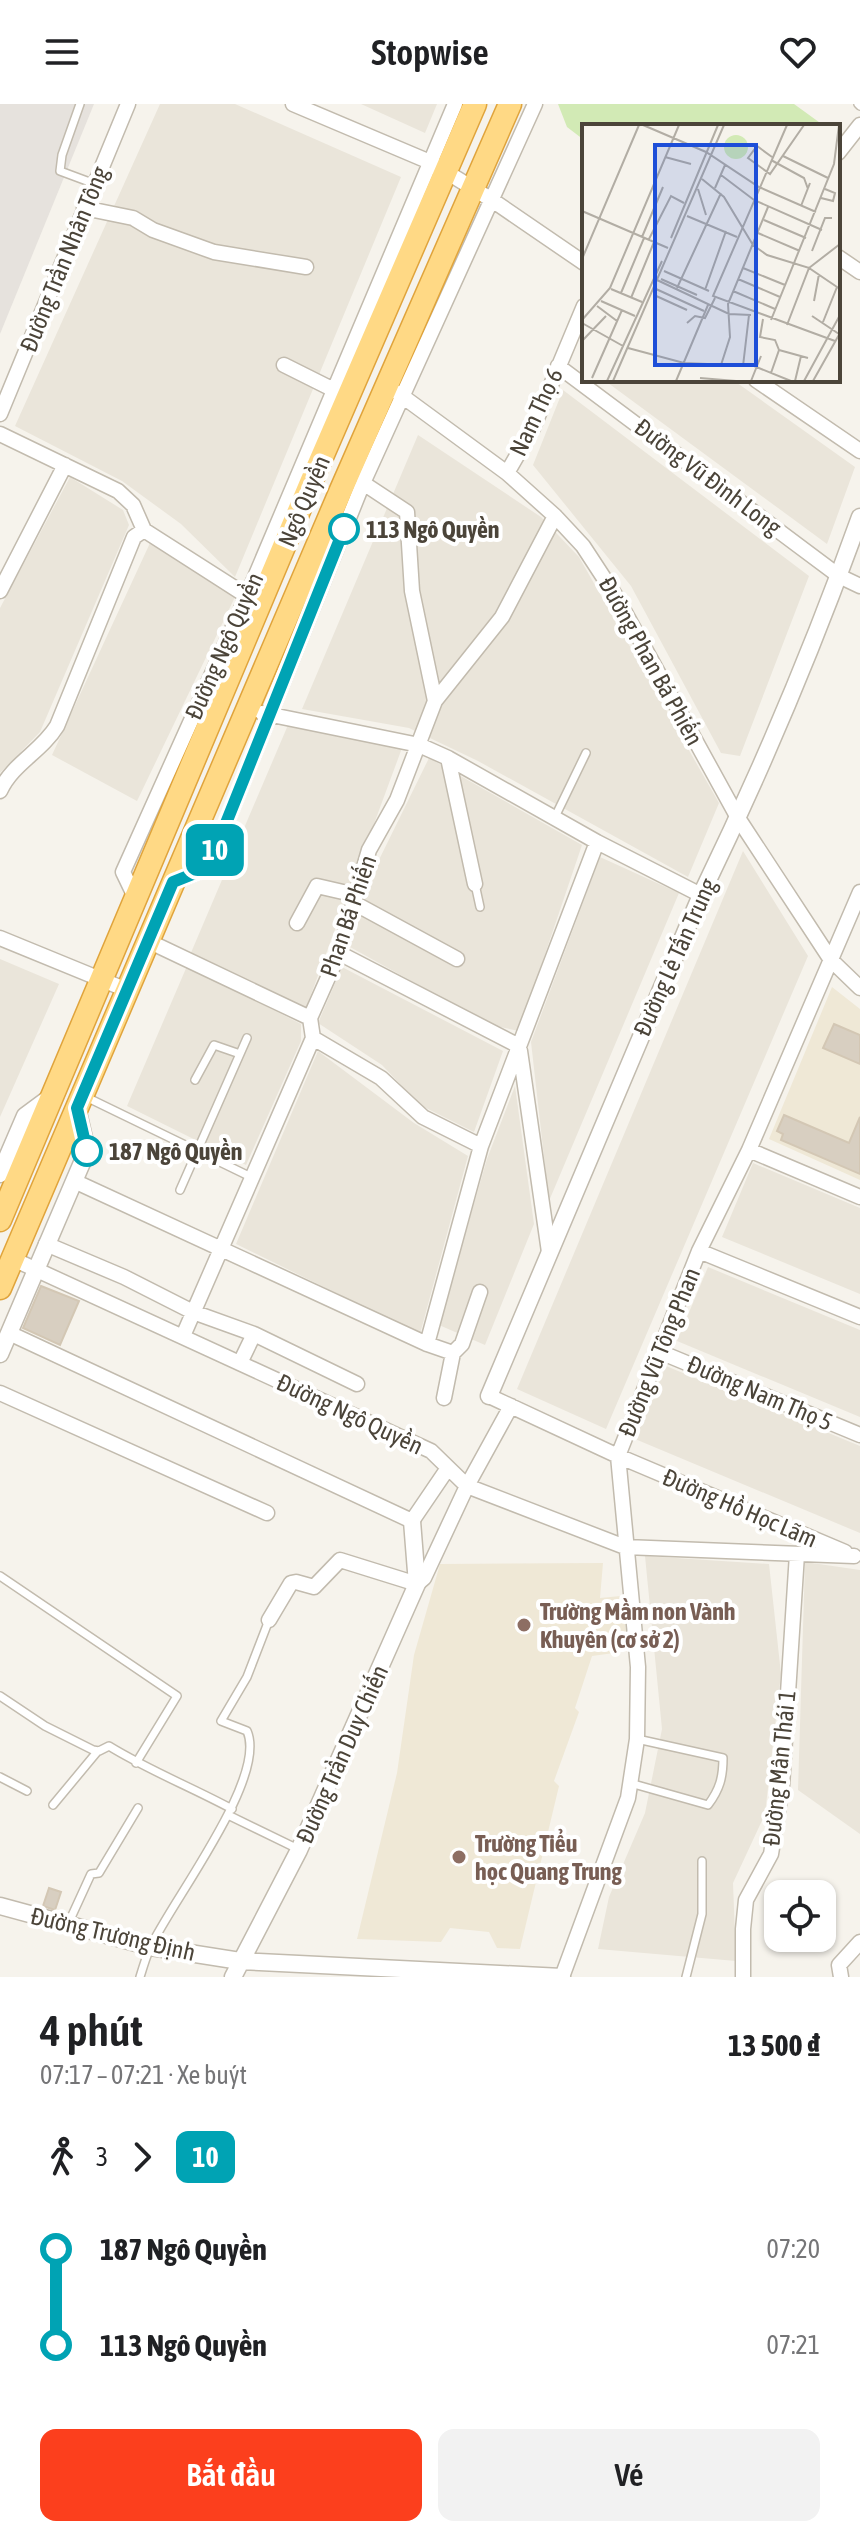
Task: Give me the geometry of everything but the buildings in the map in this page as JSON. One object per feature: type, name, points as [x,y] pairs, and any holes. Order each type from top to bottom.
[{"type":"highway","name":"Ngô Quyền","points":[[136,899],[438,167],[475,104]]},
{"type":"highway","name":"Ngô Quyền","points":[[173,882],[246,710],[395,391],[472,188],[510,104]]},
{"type":"highway","points":[[0,1288],[173,882]]},
{"type":"highway","points":[[0,1220],[136,899]]},
{"type":"street","name":"Đường Trần Nhân Tông","points":[[0,414],[128,104]]},
{"type":"street","points":[[293,104],[322,109],[438,167],[582,262]]},
{"type":"street","name":"Đường Ngô Quyền","points":[[136,899],[123,872],[247,596],[334,390],[438,167],[455,104]]},
{"type":"street","points":[[173,882],[208,868],[363,483],[395,391],[492,200],[535,104]]},
{"type":"street","points":[[840,150],[860,125]]},
{"type":"street","points":[[84,208],[139,220],[153,230],[214,252],[306,267]]},
{"type":"street","points":[[840,258],[860,272]]},
{"type":"street","name":"Nam Thọ 6","points":[[507,473],[533,428],[582,311]]},
{"type":"street","points":[[284,365],[334,390]]},
{"type":"street","name":"Đường Vũ Đình Long","points":[[558,366],[839,576],[860,586]]},
{"type":"street","points":[[759,382],[860,451]]},
{"type":"street","name":"Đường Phan Bá Phiến","points":[[395,391],[507,473],[583,546],[617,598],[738,818],[831,960],[860,988]]},
{"type":"street","points":[[0,434],[126,497],[137,512],[144,530],[247,596]]},
{"type":"street","points":[[0,591],[65,465]]},
{"type":"street","points":[[363,483],[407,512],[412,591],[435,701]]},
{"type":"street","name":"Phan Bá Phiến","points":[[310,1018],[339,953],[369,850],[397,800],[435,701],[502,617],[555,516]]},
{"type":"street","name":"Đường Lê Tấn Trung","points":[[489,1396],[701,895],[738,818],[839,576],[860,517]]},
{"type":"street","points":[[0,791],[11,771],[43,744],[57,726],[134,537],[144,530]]},
{"type":"street","name":"Đường Ngô Quyền","points":[[246,710],[419,745],[701,895]]},
{"type":"street","points":[[448,758],[475,884]]},
{"type":"street","points":[[427,1344],[481,1146],[597,842]]},
{"type":"street","points":[[297,923],[317,886],[355,899],[457,959]]},
{"type":"street","name":"Đường Vũ Tông Phan","points":[[562,1977],[628,1798],[637,1739],[638,1667],[618,1456],[699,1251],[749,1150],[860,892]]},
{"type":"street","points":[[0,938],[127,990]]},
{"type":"street","points":[[148,941],[310,1018],[313,1038],[183,1336]]},
{"type":"street","points":[[339,953],[519,1046]]},
{"type":"street","points":[[313,1038],[381,1078],[423,1117],[481,1146]]},
{"type":"street","points":[[519,1046],[549,1252]]},
{"type":"street","points":[[0,1174],[25,1116],[53,1095]]},
{"type":"street","points":[[0,1354],[87,1151],[80,1102]]},
{"type":"street","points":[[749,1150],[860,1197]]},
{"type":"street","points":[[74,1181],[427,1344],[453,1353]]},
{"type":"street","points":[[46,1244],[124,1277],[193,1312],[254,1334],[357,1384]]},
{"type":"street","points":[[699,1251],[860,1317]]},
{"type":"street","name":"Đường Ngô Quyền","points":[[13,1259],[431,1451],[467,1486],[625,1547],[857,1558]]},
{"type":"street","points":[[110,1303],[124,1277]]},
{"type":"street","points":[[444,1398],[453,1353],[462,1344],[480,1292]]},
{"type":"street","points":[[9,1333],[412,1521],[448,1468]]},
{"type":"street","points":[[240,1363],[254,1334]]},
{"type":"street","name":"Đường Nam Thọ 5","points":[[660,1352],[860,1435]]},
{"type":"street","points":[[0,1393],[267,1513]]},
{"type":"street","name":"Đường Hồ Học Lãm","points":[[489,1396],[618,1456],[857,1558]]},
{"type":"street","points":[[269,1620],[291,1583],[314,1587],[340,1560],[417,1584],[427,1575],[467,1486],[511,1406]]},
{"type":"street","name":"Đường Trần Duy Chiến","points":[[236,1969],[299,1850],[417,1584],[412,1521]]},
{"type":"street","name":"Đường Mân Thái 1","points":[[743,1977],[746,1900],[771,1854],[782,1786],[797,1554]]},
{"type":"street","name":"Đường Trương Định","points":[[0,1906],[236,1969],[562,1977]]},
{"type":"street","points":[[841,1977],[839,1965],[860,1942]]},
{"type":"lane","points":[[80,104],[62,155],[60,171],[95,184]]},
{"type":"lane","points":[[555,817],[586,753]]},
{"type":"lane","points":[[475,884],[480,907]]},
{"type":"lane","points":[[180,1190],[247,1038]]},
{"type":"lane","points":[[195,1080],[214,1045],[240,1054]]},
{"type":"lane","points":[[80,1102],[198,1151],[251,1177]]},
{"type":"lane","points":[[0,1576],[177,1696],[136,1763]]},
{"type":"lane","points":[[140,1977],[151,1947],[230,1812],[246,1766],[250,1739],[247,1731],[221,1721],[247,1677],[269,1620]]},
{"type":"lane","points":[[0,1696],[45,1726],[97,1752]]},
{"type":"lane","points":[[630,1783],[708,1805],[718,1792],[723,1778],[723,1758],[637,1739]]},
{"type":"lane","points":[[53,1805],[97,1752],[109,1746],[136,1763],[181,1782],[299,1850]]},
{"type":"lane","points":[[0,1777],[27,1791]]},
{"type":"lane","points":[[68,1925],[91,1874],[99,1873],[138,1808]]},
{"type":"lane","points":[[686,1977],[702,1914],[702,1861]]},
{"type":"shaded area","points":[[0,104],[94,104],[0,334]]},
{"type":"shaded area","points":[[160,104],[235,104],[401,177],[235,577],[181,524],[122,481],[15,426]]},
{"type":"shaded area","points":[[361,104],[437,104],[425,133]]},
{"type":"shaded area","points":[[607,382],[736,382],[855,467],[827,544]]},
{"type":"shaded area","points":[[563,390],[809,576],[740,756],[721,753],[631,586],[533,465]]},
{"type":"shaded area","points":[[418,435],[541,517],[579,557],[719,803],[688,877],[478,761],[409,728],[302,709]]},
{"type":"shaded area","points":[[70,477],[123,510],[129,525],[40,732],[0,773],[0,608]]},
{"type":"shaded area","points":[[150,543],[235,597],[137,801],[52,755]]},
{"type":"shaded area","points":[[288,725],[402,748],[306,1008],[190,955]]},
{"type":"shaded area","points":[[429,758],[582,845],[519,1031],[491,1025],[350,947],[374,870]]},
{"type":"shaded area","points":[[743,851],[808,956],[606,1429],[517,1389]]},
{"type":"shaded area","points":[[600,857],[679,893],[549,1201],[531,1042]]},
{"type":"shaded area","points":[[0,959],[59,984],[0,1117]]},
{"type":"shaded area","points":[[187,966],[301,1024],[301,1041],[246,1165],[127,1106]]},
{"type":"shaded area","points":[[342,967],[503,1051],[474,1132],[420,1105],[382,1065],[318,1023]]},
{"type":"shaded area","points":[[832,987],[860,1009],[860,1180],[769,1139]]},
{"type":"shaded area","points":[[318,1051],[414,1123],[468,1156],[420,1334],[236,1244]]},
{"type":"shaded area","points":[[515,1086],[534,1224],[485,1345],[439,1325],[487,1159]]},
{"type":"shaded area","points":[[753,1163],[860,1208],[860,1294],[722,1237]]},
{"type":"shaded area","points":[[708,1267],[860,1330],[860,1417],[677,1341]]},
{"type":"shaded area","points":[[666,1366],[860,1446],[860,1533],[635,1439]]},
{"type":"shaded area","points":[[645,1556],[769,1564],[781,1674],[765,1814],[733,1883],[736,1961],[598,1949],[609,1897],[645,1813],[662,1729]]},
{"type":"shaded area","points":[[805,1562],[860,1570],[860,1834],[798,1790]]},
{"type":"shaded area","name":"Trường Tiểu học Quang Trung","points":[[603,1563],[600,1598],[621,1596],[629,1651],[592,1656],[575,1708],[579,1712],[554,1781],[559,1786],[520,1949],[497,1948],[489,1932],[450,1928],[441,1942],[357,1939],[397,1773],[414,1655],[440,1564]]},
{"type":"green space","points":[[558,104],[794,104],[822,124],[582,124],[582,138],[567,127]]},
{"type":"bus line","name":"10","points":[[87,1151],[77,1108],[173,882],[208,868],[344,529]]},
{"type":"place","name":"113 Ngô Quyền","points":[[344,529]]},
{"type":"place","name":"187 Ngô Quyền","points":[[87,1151]]},
{"type":"place","name":"Trường Mầm non Vành Khuyên (cơ sở 2)","points":[[524,1625]]},
{"type":"place","name":"Trường Tiểu học Quang Trung","points":[[459,1857]]}]
